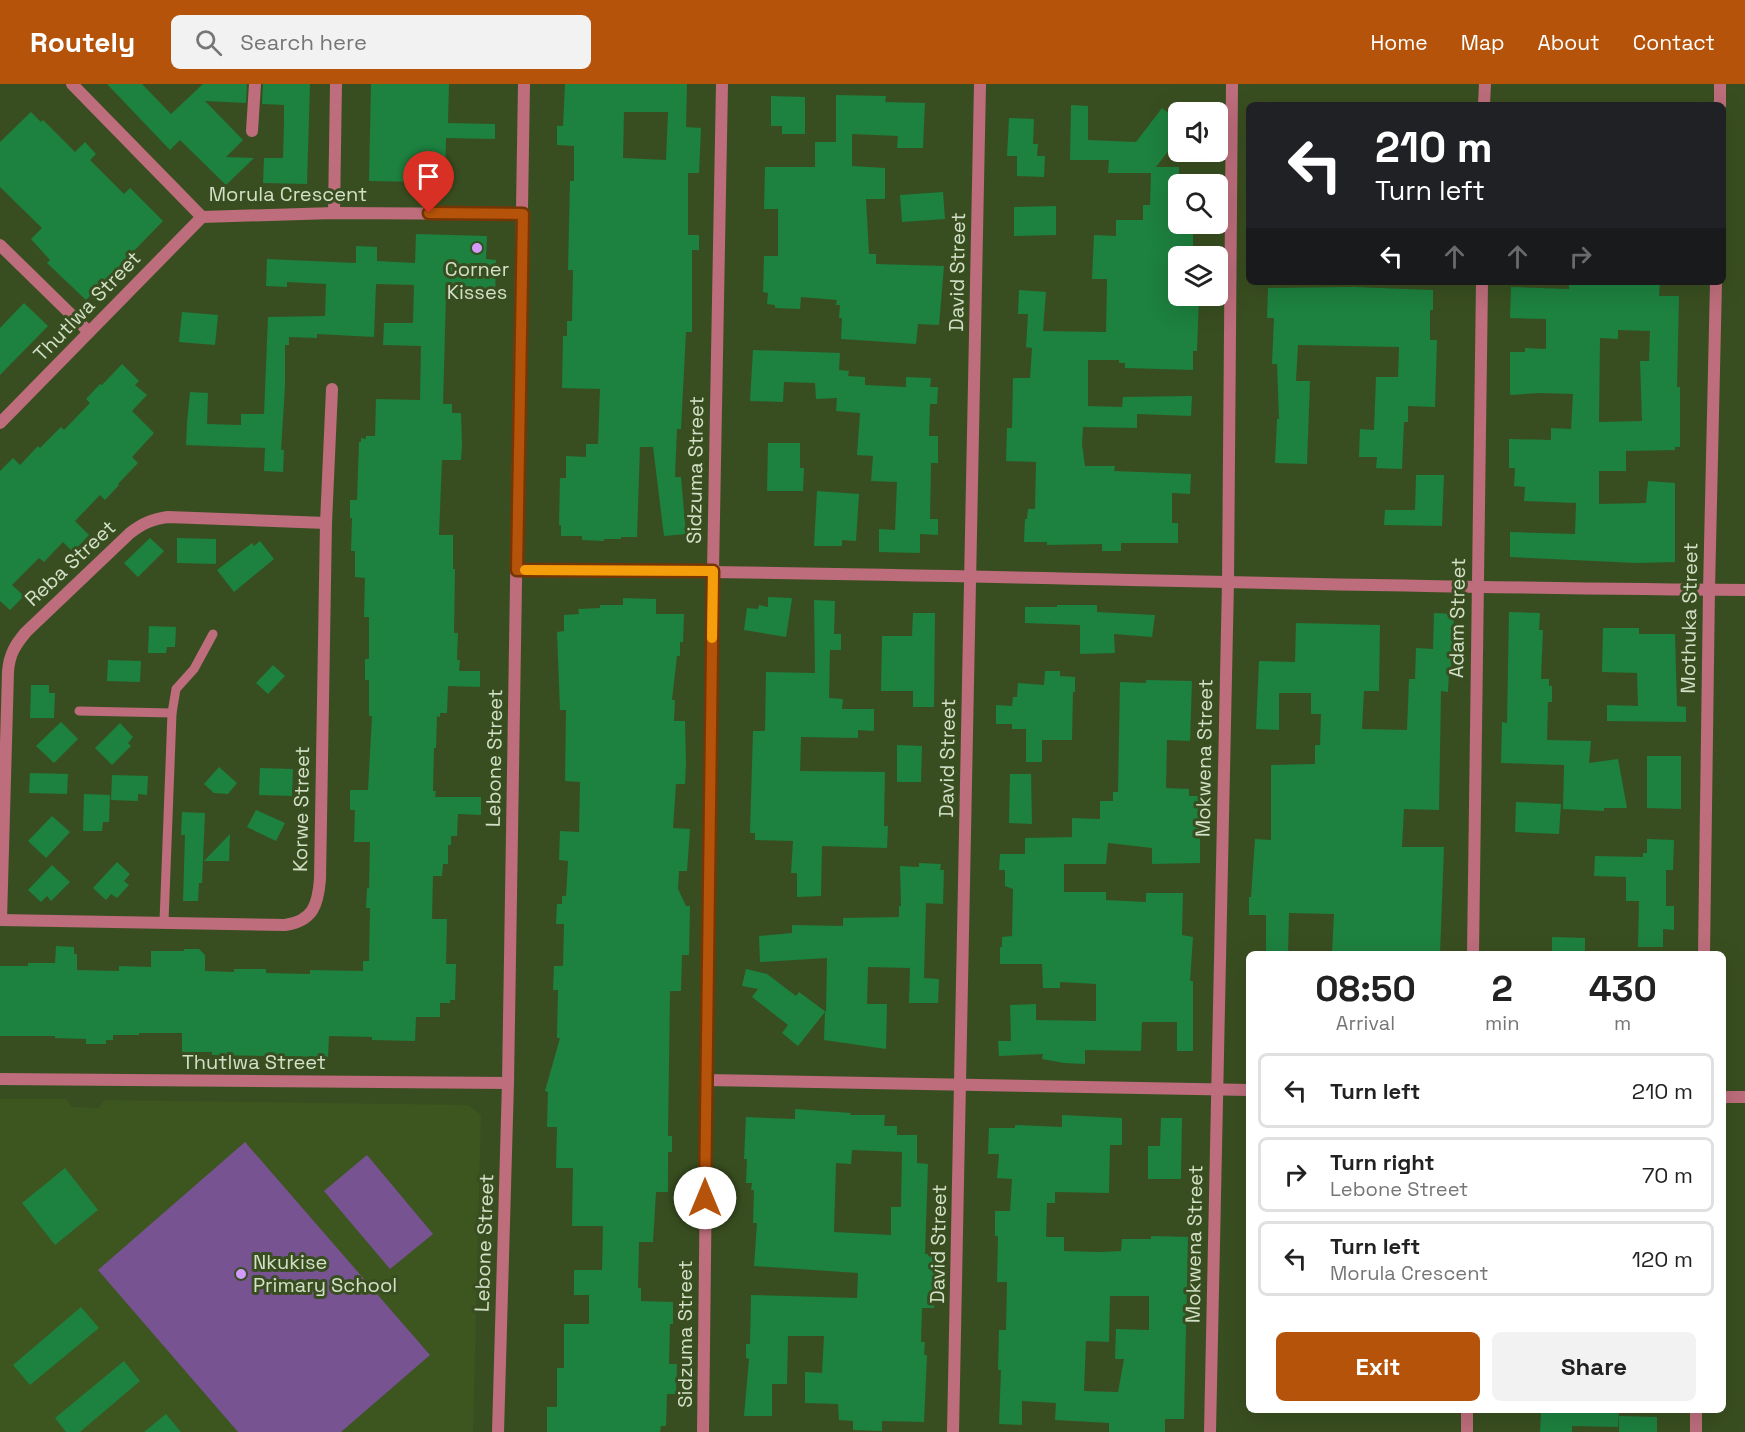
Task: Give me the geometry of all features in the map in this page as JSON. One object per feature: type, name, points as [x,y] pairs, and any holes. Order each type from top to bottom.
[{"type":"street","name":"Morula Crescent","points":[[72,84],[202,217],[334,213],[523,214]]},
{"type":"street","points":[[252,131],[255,84]]},
{"type":"street","points":[[334,213],[336,84]]},
{"type":"street","name":"Lebone Street","points":[[498,1432],[508,1083],[524,84]]},
{"type":"street","name":"Sidzuma Street","points":[[703,1432],[713,571],[722,84]]},
{"type":"street","name":"David Street","points":[[953,1432],[980,84]]},
{"type":"street","name":"Mokwena Street","points":[[1210,1432],[1228,582],[1232,84]]},
{"type":"street","points":[[1484,102],[1485,84]]},
{"type":"street","points":[[1720,84],[1720,102]]},
{"type":"street","name":"Thutlwa Street","points":[[0,423],[202,217]]},
{"type":"street","points":[[0,245],[89,332]]},
{"type":"street","name":"Adam Street","points":[[1473,951],[1482,285]]},
{"type":"street","name":"Mothuka Street","points":[[1704,951],[1716,285]]},
{"type":"street","name":"Korwe Street","points":[[1,920],[285,925],[299,923],[312,912],[319,896],[320,879],[326,523],[332,389]]},
{"type":"street","name":"Reba Street","points":[[1,920],[9,658],[26,632],[130,533],[141,524],[153,519],[168,517],[326,523]]},
{"type":"street","points":[[517,570],[713,571],[1477,588],[1745,590]]},
{"type":"street","name":"Thutlwa Street","points":[[0,1079],[508,1083]]},
{"type":"street","points":[[706,1080],[1246,1090]]},
{"type":"street","points":[[1726,1097],[1745,1097]]},
{"type":"street","points":[[1467,1413],[1467,1432]]},
{"type":"street","points":[[1696,1413],[1696,1432]]},
{"type":"lane","points":[[164,922],[172,713],[176,689],[194,669],[213,634]]},
{"type":"lane","points":[[79,711],[172,713]]},
{"type":"shaded area","name":"Nkukise Primary School","points":[[0,1099],[66,1099],[72,1107],[99,1108],[104,1100],[468,1105],[481,1115],[473,1432],[0,1432]]},
{"type":"shaded area","points":[[245,1142],[430,1355],[341,1432],[238,1432],[98,1270]]},
{"type":"shaded area","points":[[367,1155],[433,1234],[390,1269],[324,1191]]},
{"type":"building","points":[[107,84],[142,84],[171,114],[203,84],[247,84],[246,103],[205,101],[243,140],[226,157],[254,158],[226,185],[180,140],[170,150]]},
{"type":"building","points":[[263,84],[310,84],[307,184],[263,183],[264,158],[283,158],[284,105],[262,104]]},
{"type":"building","points":[[371,84],[449,84],[448,123],[495,124],[495,139],[446,138],[445,188],[421,187],[421,182],[369,181]]},
{"type":"building","points":[[565,84],[687,84],[686,127],[701,128],[699,173],[688,173],[688,235],[699,235],[699,250],[692,250],[692,332],[686,332],[681,429],[677,429],[675,477],[681,477],[686,534],[664,536],[653,447],[640,447],[637,537],[604,539],[604,541],[582,540],[582,536],[561,536],[561,525],[559,525],[560,478],[566,478],[566,456],[586,457],[586,444],[598,444],[600,389],[562,388],[563,336],[567,336],[567,321],[572,321],[573,270],[568,270],[570,181],[574,181],[574,146],[557,145],[557,126],[563,126]],"holes":[[[624,112],[668,112],[666,160],[623,158]]]},
{"type":"building","points":[[836,95],[886,96],[885,102],[925,103],[923,148],[897,148],[898,136],[852,134],[852,166],[885,168],[885,199],[866,199],[869,254],[876,254],[876,264],[944,266],[939,325],[918,324],[916,344],[841,339],[842,318],[839,318],[840,305],[836,305],[837,300],[801,297],[800,309],[775,308],[775,305],[767,304],[768,293],[763,292],[764,256],[778,256],[778,209],[764,209],[765,167],[815,167],[815,142],[836,142]]},
{"type":"building","points":[[771,96],[805,97],[805,134],[782,134],[782,126],[771,126]]},
{"type":"building","points":[[1071,105],[1088,106],[1088,140],[1136,142],[1162,108],[1168,113],[1168,151],[1156,167],[1179,167],[1179,174],[1168,174],[1168,234],[1193,234],[1193,246],[1168,246],[1168,306],[1199,306],[1197,351],[1193,351],[1193,370],[1125,368],[1125,363],[1119,363],[1119,360],[1088,360],[1088,406],[1122,407],[1123,397],[1192,396],[1191,416],[1137,414],[1137,428],[1083,427],[1082,444],[1085,466],[1115,466],[1114,471],[1191,474],[1190,494],[1172,493],[1172,523],[1178,523],[1178,543],[1121,543],[1121,551],[1102,551],[1102,544],[1047,545],[1047,542],[1024,542],[1028,509],[1035,509],[1036,462],[1006,461],[1007,428],[1012,428],[1013,378],[1030,378],[1032,348],[1026,347],[1028,314],[1018,314],[1019,290],[1046,292],[1043,331],[1106,332],[1107,279],[1092,279],[1094,235],[1116,236],[1116,220],[1143,220],[1143,205],[1150,205],[1151,173],[1108,173],[1109,160],[1070,160]]},
{"type":"building","points":[[31,112],[41,122],[43,120],[75,152],[85,142],[96,154],[90,160],[124,194],[130,188],[163,221],[86,300],[47,263],[50,260],[31,239],[42,228],[0,187],[0,142]]},
{"type":"building","points":[[1009,118],[1034,119],[1033,144],[1038,144],[1037,156],[1045,156],[1044,177],[1017,176],[1017,156],[1007,156]]},
{"type":"building","points":[[943,192],[945,219],[902,222],[900,195]]},
{"type":"building","points":[[1056,206],[1056,235],[1014,236],[1014,207]]},
{"type":"building","points":[[416,234],[487,236],[486,259],[496,260],[495,298],[446,296],[443,404],[452,404],[452,413],[461,413],[462,445],[461,460],[442,460],[439,535],[453,535],[454,633],[458,633],[459,671],[480,671],[480,687],[448,686],[447,713],[440,713],[440,717],[437,716],[436,748],[434,748],[433,791],[436,791],[435,797],[481,797],[481,815],[458,814],[457,836],[451,836],[451,845],[448,845],[448,864],[443,864],[442,876],[433,876],[432,919],[447,919],[446,964],[456,964],[455,1000],[450,1000],[450,1003],[440,1003],[440,1017],[416,1017],[415,1041],[329,1036],[328,1057],[212,1055],[212,1052],[182,1052],[182,1033],[113,1035],[113,1040],[106,1040],[106,1044],[86,1044],[86,1039],[55,1038],[55,1036],[0,1036],[0,966],[55,963],[56,946],[74,947],[74,954],[77,954],[77,970],[119,971],[119,966],[151,967],[151,951],[184,951],[184,949],[199,949],[205,955],[205,971],[234,972],[234,969],[266,969],[266,973],[310,974],[310,970],[363,971],[363,961],[369,961],[370,908],[366,908],[370,842],[354,842],[355,810],[350,810],[350,790],[368,790],[372,716],[369,716],[369,680],[365,680],[365,659],[369,659],[369,617],[364,617],[365,578],[355,577],[355,551],[351,551],[350,500],[357,500],[359,442],[361,438],[366,439],[366,436],[375,436],[376,399],[420,400],[421,346],[383,345],[384,323],[413,323],[414,285],[376,284],[374,337],[317,334],[317,338],[289,337],[289,345],[285,345],[281,450],[284,450],[283,472],[264,471],[265,448],[186,445],[187,423],[190,392],[208,393],[207,424],[241,425],[241,414],[264,414],[268,317],[325,316],[326,284],[287,282],[287,287],[266,286],[267,259],[356,263],[356,246],[377,247],[377,261],[415,263]]},
{"type":"building","points":[[1569,285],[1660,285],[1659,296],[1679,296],[1677,387],[1680,387],[1680,447],[1675,447],[1675,450],[1626,451],[1626,471],[1599,471],[1599,504],[1646,503],[1648,481],[1675,483],[1675,562],[1636,563],[1510,557],[1510,532],[1575,534],[1576,503],[1524,501],[1525,487],[1514,486],[1515,468],[1509,468],[1509,439],[1551,440],[1551,428],[1571,429],[1573,394],[1510,395],[1510,352],[1525,352],[1525,348],[1546,349],[1546,319],[1510,318],[1511,287],[1569,289]],"holes":[[[1618,330],[1650,331],[1649,361],[1640,361],[1642,421],[1599,422],[1600,338],[1618,339]]]},
{"type":"building","points":[[1353,287],[1433,290],[1430,340],[1437,340],[1435,407],[1408,406],[1408,422],[1404,422],[1402,469],[1376,468],[1377,457],[1359,457],[1360,429],[1374,430],[1376,377],[1398,377],[1399,347],[1298,345],[1296,381],[1310,381],[1307,464],[1275,463],[1277,419],[1279,419],[1277,364],[1272,364],[1274,318],[1267,318],[1268,288]]},
{"type":"building","points":[[24,303],[48,326],[0,375],[0,328]]},
{"type":"building","points":[[182,312],[218,315],[215,345],[179,342]]},
{"type":"building","points":[[753,350],[840,353],[839,370],[849,371],[848,376],[865,377],[865,385],[906,387],[906,377],[931,378],[930,387],[938,387],[937,404],[930,404],[929,436],[938,436],[938,463],[931,463],[930,519],[938,519],[938,535],[920,534],[920,553],[879,552],[879,529],[895,530],[897,482],[871,481],[873,456],[857,455],[860,413],[836,411],[837,398],[816,399],[815,383],[784,382],[783,402],[750,401]]},
{"type":"building","points":[[122,364],[139,381],[135,385],[147,395],[132,411],[154,433],[132,457],[138,463],[119,485],[105,500],[100,495],[75,521],[89,535],[73,552],[63,542],[44,562],[39,558],[12,585],[24,596],[10,610],[0,601],[0,471],[13,458],[20,465],[61,427],[64,430],[90,403],[86,399]]},
{"type":"building","points":[[768,443],[800,443],[800,468],[804,468],[803,491],[767,491]]},
{"type":"building","points":[[1416,475],[1444,475],[1442,526],[1384,525],[1385,510],[1415,510]]},
{"type":"building","points":[[817,491],[859,494],[856,541],[842,540],[842,546],[814,546]]},
{"type":"building","points":[[150,538],[164,551],[138,577],[124,563]]},
{"type":"building","points":[[177,538],[216,539],[216,564],[177,563]]},
{"type":"building","points":[[260,541],[274,559],[234,592],[217,570],[252,543],[254,546]]},
{"type":"building","points":[[768,597],[792,599],[786,637],[744,630],[747,608],[758,609],[759,605],[768,607]]},
{"type":"building","points":[[623,598],[656,599],[656,614],[684,614],[683,642],[680,642],[680,656],[677,656],[672,700],[675,700],[674,721],[685,721],[685,784],[676,784],[673,828],[690,829],[687,871],[679,871],[678,889],[686,906],[690,906],[689,955],[682,955],[681,991],[670,991],[668,1136],[672,1136],[672,1152],[668,1152],[668,1192],[656,1192],[653,1242],[639,1242],[638,1288],[641,1288],[641,1301],[673,1302],[669,1364],[677,1364],[676,1394],[667,1394],[666,1426],[661,1426],[660,1432],[547,1432],[547,1407],[557,1407],[557,1368],[564,1368],[564,1324],[589,1324],[589,1295],[574,1295],[574,1270],[602,1270],[603,1226],[572,1226],[573,1168],[556,1168],[557,1127],[547,1127],[548,1092],[545,1091],[560,1038],[557,1038],[558,990],[553,990],[554,966],[563,966],[564,924],[556,924],[557,904],[562,904],[562,896],[566,896],[568,861],[559,860],[560,831],[579,832],[580,782],[565,781],[566,710],[560,710],[557,632],[564,631],[564,615],[579,614],[578,609],[600,608],[600,605],[623,605]]},
{"type":"building","points":[[814,600],[835,601],[834,634],[841,634],[841,650],[830,650],[829,698],[843,699],[842,709],[874,709],[874,731],[858,730],[858,738],[801,737],[800,771],[885,772],[884,826],[888,826],[887,848],[822,846],[821,896],[797,897],[797,873],[791,873],[793,841],[755,840],[755,833],[750,833],[753,731],[765,731],[766,672],[815,673]]},
{"type":"building","points":[[1057,605],[1097,605],[1097,612],[1155,615],[1152,637],[1114,634],[1115,653],[1080,654],[1080,625],[1025,623],[1025,607],[1057,607]]},
{"type":"building","points":[[1509,612],[1540,613],[1539,630],[1543,630],[1541,679],[1549,679],[1549,686],[1552,686],[1552,702],[1548,702],[1547,740],[1591,741],[1589,763],[1618,759],[1627,808],[1604,808],[1604,811],[1563,809],[1564,765],[1501,763],[1502,722],[1507,723]]},
{"type":"building","points":[[913,613],[935,613],[934,707],[913,707],[913,691],[881,691],[882,636],[912,636]]},
{"type":"building","points":[[1434,613],[1454,614],[1448,692],[1441,691],[1439,810],[1404,809],[1402,847],[1444,847],[1440,951],[1332,951],[1334,914],[1289,913],[1288,951],[1266,951],[1266,915],[1249,915],[1249,897],[1251,897],[1255,839],[1271,840],[1271,765],[1315,764],[1315,745],[1320,745],[1321,714],[1311,714],[1311,693],[1279,693],[1279,730],[1256,729],[1259,661],[1295,662],[1296,623],[1380,625],[1379,691],[1364,691],[1362,729],[1407,730],[1409,679],[1415,679],[1416,648],[1433,649]]},
{"type":"building","points":[[149,626],[176,627],[175,647],[167,647],[166,653],[148,653]]},
{"type":"building","points":[[1603,628],[1639,628],[1639,634],[1675,634],[1677,706],[1686,707],[1686,722],[1607,721],[1607,705],[1638,706],[1637,673],[1602,672]]},
{"type":"building","points":[[108,660],[141,661],[140,682],[107,681]]},
{"type":"building","points":[[273,665],[285,676],[268,694],[256,683]]},
{"type":"building","points":[[1045,671],[1060,671],[1060,676],[1075,677],[1072,740],[1042,740],[1042,762],[1026,762],[1026,729],[1012,729],[1012,724],[996,724],[996,705],[1012,706],[1013,697],[1017,697],[1018,683],[1044,685]]},
{"type":"building","points":[[1146,680],[1192,681],[1190,741],[1167,740],[1166,788],[1189,789],[1189,796],[1200,796],[1200,863],[1152,864],[1152,848],[1108,843],[1106,864],[1064,864],[1064,892],[1106,892],[1106,900],[1146,902],[1146,893],[1183,893],[1182,935],[1193,937],[1190,981],[1193,981],[1193,1051],[1177,1051],[1177,1022],[1142,1022],[1141,1051],[1085,1050],[1085,1064],[1042,1059],[1043,1054],[999,1056],[998,1041],[1011,1041],[1010,1005],[1036,1004],[1036,1020],[1096,1021],[1096,984],[1060,982],[1060,988],[1043,988],[1042,964],[1000,964],[1002,937],[1012,936],[1013,889],[1005,886],[1005,870],[999,870],[1000,854],[1025,854],[1025,838],[1072,837],[1072,818],[1100,819],[1100,801],[1113,801],[1113,792],[1118,792],[1120,682],[1146,683]]},
{"type":"building","points":[[31,685],[49,685],[49,693],[55,693],[54,718],[30,718]]},
{"type":"building","points":[[61,722],[78,739],[54,763],[36,746]]},
{"type":"building","points":[[120,723],[133,737],[128,743],[131,746],[112,765],[95,748]]},
{"type":"building","points":[[897,745],[922,746],[921,782],[897,782]]},
{"type":"building","points":[[1647,756],[1681,756],[1681,809],[1647,808]]},
{"type":"building","points":[[219,767],[237,783],[228,794],[214,793],[204,784]]},
{"type":"building","points":[[260,768],[293,769],[292,796],[259,795]]},
{"type":"building","points":[[30,773],[68,774],[67,794],[29,793]]},
{"type":"building","points":[[1010,774],[1031,774],[1032,824],[1009,823]]},
{"type":"building","points":[[112,775],[148,776],[147,795],[138,794],[138,801],[111,800]]},
{"type":"building","points":[[84,794],[110,795],[109,822],[103,822],[102,831],[83,831]]},
{"type":"building","points":[[1516,802],[1561,804],[1559,834],[1515,832]]},
{"type":"building","points":[[256,810],[285,823],[276,841],[247,827]]},
{"type":"building","points":[[182,812],[205,813],[202,883],[199,883],[198,901],[183,901],[185,835],[181,835]]},
{"type":"building","points":[[52,816],[70,832],[46,858],[28,841]]},
{"type":"building","points":[[230,834],[229,861],[204,861]]},
{"type":"building","points":[[1647,839],[1674,840],[1673,870],[1666,870],[1666,906],[1674,906],[1674,930],[1663,929],[1663,947],[1638,947],[1639,901],[1626,901],[1626,877],[1594,876],[1595,856],[1643,857],[1643,853],[1647,853]]},
{"type":"building","points":[[117,862],[130,874],[124,881],[129,885],[117,898],[111,894],[106,900],[93,888]]},
{"type":"building","points":[[919,863],[941,864],[940,870],[944,870],[943,904],[926,903],[924,978],[939,979],[938,1003],[909,1003],[910,968],[868,967],[867,1004],[887,1004],[886,1049],[824,1040],[825,1012],[798,1046],[782,1033],[788,1025],[752,997],[758,989],[742,986],[746,969],[767,974],[796,996],[799,992],[826,1012],[827,958],[760,962],[759,936],[792,933],[792,925],[843,926],[843,918],[899,917],[900,866],[919,867]]},
{"type":"building","points":[[52,865],[70,882],[51,901],[47,896],[41,902],[28,890]]},
{"type":"building","points":[[1552,937],[1585,938],[1585,951],[1552,951]]},
{"type":"building","points":[[795,1109],[851,1113],[850,1115],[885,1115],[884,1126],[897,1126],[897,1135],[917,1135],[917,1163],[928,1164],[925,1254],[936,1254],[934,1308],[922,1308],[921,1342],[925,1342],[924,1355],[927,1355],[924,1422],[882,1421],[882,1431],[853,1430],[853,1421],[839,1420],[838,1404],[805,1403],[805,1372],[822,1373],[824,1336],[788,1336],[787,1384],[772,1384],[772,1416],[744,1416],[749,1359],[746,1358],[746,1344],[750,1344],[751,1295],[857,1298],[858,1273],[754,1266],[757,1223],[753,1223],[754,1190],[751,1190],[752,1183],[746,1183],[747,1159],[744,1159],[746,1117],[795,1119]],"holes":[[[852,1150],[902,1152],[901,1207],[891,1207],[891,1235],[834,1232],[836,1163],[851,1164]]]},
{"type":"building","points":[[1062,1115],[1122,1118],[1122,1145],[1110,1145],[1109,1193],[1055,1192],[1055,1203],[1047,1203],[1046,1237],[1064,1237],[1064,1251],[1099,1252],[1121,1251],[1122,1239],[1151,1239],[1151,1236],[1188,1237],[1184,1419],[1165,1419],[1165,1432],[1109,1432],[1109,1423],[1055,1420],[1056,1403],[1022,1401],[1022,1425],[999,1424],[1001,1370],[998,1370],[999,1330],[1006,1330],[1007,1282],[997,1282],[998,1236],[995,1236],[995,1211],[1010,1211],[1012,1179],[997,1178],[999,1154],[988,1154],[989,1128],[1015,1128],[1015,1125],[1062,1127]],"holes":[[[1110,1296],[1149,1296],[1149,1330],[1116,1329],[1115,1359],[1124,1359],[1118,1392],[1084,1391],[1086,1341],[1109,1342]]]},
{"type":"building","points":[[1161,1118],[1182,1118],[1181,1179],[1148,1179],[1148,1146],[1160,1146]]},
{"type":"building","points":[[65,1168],[98,1210],[55,1245],[22,1203]]},
{"type":"building","points":[[81,1307],[99,1328],[30,1385],[13,1365]]},
{"type":"building","points":[[124,1361],[140,1381],[80,1432],[66,1432],[55,1418]]},
{"type":"building","points":[[1541,1413],[1619,1413],[1618,1427],[1572,1426],[1572,1432],[1540,1432]]},
{"type":"building","points":[[166,1414],[181,1432],[144,1432]]},
{"type":"building","points":[[1619,1416],[1657,1417],[1657,1432],[1619,1432]]},
{"type":"slow traffic","points":[[525,570],[713,571],[712,638]]},
{"type":"place","name":"Corner Kisses","points":[[477,248]]},
{"type":"place","name":"Nkukise Primary School","points":[[241,1274]]},
{"type":"route","points":[[429,213],[523,214],[517,570],[713,571],[705,1198]]}]
